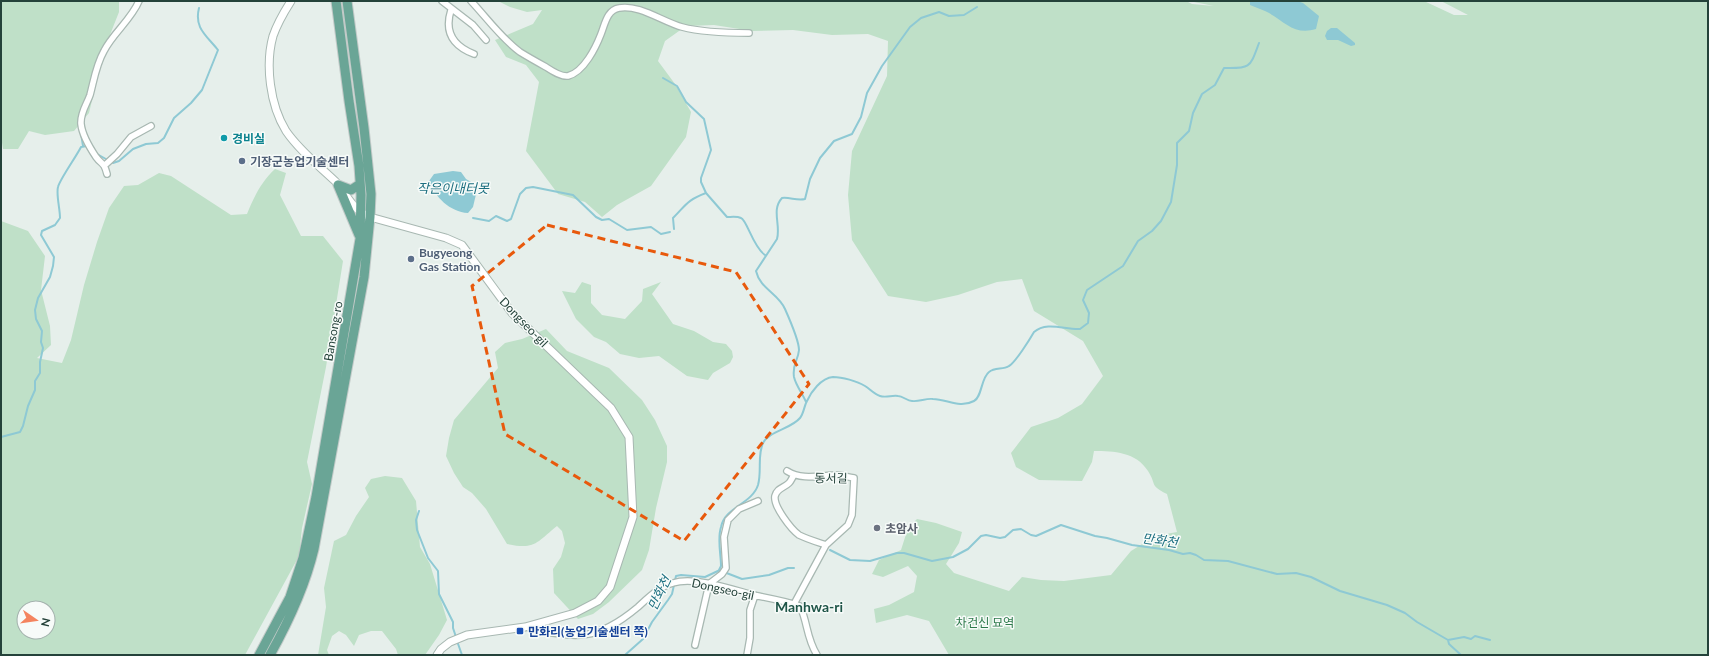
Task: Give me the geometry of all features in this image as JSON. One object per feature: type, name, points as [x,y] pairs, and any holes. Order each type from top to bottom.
[{"type":"main road","name":"Bansong-ro","points":[[259,655],[288,602],[303,558],[316,497],[360,239],[360,184],[356,138],[349,101],[336,1]]},
{"type":"main road","name":"Bansong-ro","points":[[270,655],[300,595],[308,574],[314,549],[366,264],[371,194],[347,1]]},
{"type":"main road","points":[[338,185],[351,190],[360,184]]},
{"type":"main road","points":[[338,185],[360,239]]},
{"type":"street","points":[[108,162],[97,158],[91,149],[81,124],[81,116],[90,95],[97,65],[104,50],[135,9],[139,1]]},
{"type":"street","name":"Dongseo-gil","points":[[291,1],[273,36],[270,52],[270,66],[275,102],[281,121],[293,140],[338,185],[356,209],[361,213],[370,217],[446,238],[462,245],[512,313],[611,408],[629,437],[633,517],[610,587],[598,601],[575,614],[545,622],[525,627],[467,635],[457,639],[441,649],[437,655]]},
{"type":"street","points":[[442,1],[451,10],[472,25],[486,40]]},
{"type":"street","points":[[471,1],[513,46],[554,72],[564,76],[577,71],[593,54],[606,20],[613,9],[624,7],[653,15],[680,27],[689,29],[749,33]]},
{"type":"street","points":[[451,10],[449,16],[451,37],[455,43],[474,54]]},
{"type":"street","points":[[107,174],[108,162],[131,137],[151,126]]},
{"type":"street","name":"동서길","points":[[787,471],[794,475],[811,477],[838,475],[854,478],[852,515],[848,525],[826,545]]},
{"type":"street","points":[[794,475],[789,483],[779,489],[776,493],[775,499],[778,508],[788,523],[799,534],[826,545],[794,604],[800,606],[802,610],[809,640],[817,655]]},
{"type":"street","points":[[695,645],[709,584],[723,572],[726,565],[724,537],[728,520],[739,510],[758,501]]},
{"type":"street","name":"Dongseo-gil","points":[[525,627],[561,635],[579,636],[603,630],[629,615],[660,589],[671,583],[684,580],[709,584],[794,604]]},
{"type":"street","points":[[747,655],[750,638],[750,610],[755,595]]},
{"type":"street","points":[[545,622],[544,629],[546,632]]},
{"type":"highlighted area","points":[[547,225],[736,272],[809,384],[684,541],[505,434],[472,286]]},
{"type":"green space","points":[[1,1],[119,1],[119,12],[104,50],[89,113],[74,131],[45,135],[29,131],[18,149],[3,149],[1,136]]},
{"type":"green space","name":"차건신 묘역","points":[[498,1],[1186,1],[1192,4],[1214,6],[1189,1],[1424,1],[1454,15],[1468,15],[1441,1],[1708,1],[1708,655],[949,655],[929,621],[907,615],[876,623],[874,609],[889,605],[914,592],[917,576],[908,566],[883,577],[872,574],[879,560],[901,550],[908,528],[917,519],[936,523],[962,532],[959,543],[946,564],[954,573],[1009,591],[1022,577],[1064,581],[1111,575],[1131,551],[1155,536],[1177,532],[1167,494],[1155,486],[1148,471],[1131,456],[1117,452],[1094,451],[1092,462],[1082,481],[1039,480],[1016,467],[1011,453],[1031,427],[1058,418],[1082,404],[1103,376],[1083,341],[1034,311],[1022,279],[997,282],[958,295],[926,302],[888,296],[852,240],[848,195],[852,151],[887,76],[888,41],[868,34],[832,35],[793,30],[752,31],[714,25],[686,26],[665,41],[658,61],[675,84],[691,112],[686,137],[651,186],[617,205],[602,217],[585,202],[558,194],[526,151],[539,82],[526,65],[506,57],[495,40],[533,24],[542,10],[527,12],[510,7]]},
{"type":"green space","points":[[275,169],[286,173],[280,195],[301,236],[323,236],[343,261],[326,367],[307,462],[312,484],[302,528],[299,556],[245,655],[1,655],[1,221],[28,231],[45,256],[41,290],[50,326],[51,345],[37,358],[62,363],[71,340],[84,285],[97,242],[109,208],[124,186],[138,185],[159,173],[171,176],[231,215],[247,214],[258,190]]},
{"type":"green space","points":[[582,282],[591,285],[591,303],[602,315],[625,319],[642,301],[643,289],[661,282],[652,294],[673,324],[694,331],[713,342],[726,344],[732,351],[733,357],[730,363],[713,373],[708,380],[687,376],[659,356],[639,358],[620,354],[606,342],[594,337],[576,319],[562,291],[575,293]]},
{"type":"green space","points":[[546,329],[567,351],[609,368],[642,400],[655,420],[667,446],[667,462],[656,508],[649,550],[642,570],[609,602],[593,614],[578,619],[554,593],[553,569],[561,557],[565,543],[562,531],[557,526],[535,544],[516,546],[507,544],[486,509],[472,493],[463,487],[446,456],[454,420],[498,368],[495,352],[505,343],[522,339]]},
{"type":"green space","points":[[385,476],[402,478],[416,501],[420,547],[430,564],[447,620],[439,635],[425,655],[398,655],[396,649],[382,631],[371,631],[359,635],[354,646],[346,635],[339,631],[332,636],[327,650],[329,655],[318,655],[326,607],[324,588],[334,541],[346,535],[356,516],[369,497],[365,488],[371,479]]},
{"type":"water","points":[[1250,1],[1297,1],[1303,3],[1319,16],[1316,29],[1308,31],[1295,29],[1265,11],[1250,5]]},
{"type":"water","points":[[1331,28],[1337,28],[1355,43],[1355,45],[1351,46],[1338,40],[1327,40],[1325,36],[1327,31]]},
{"type":"water","name":"작은이내터못","points":[[453,171],[461,172],[466,179],[478,186],[473,207],[468,213],[455,210],[444,203],[435,193],[429,181],[434,174]]},
{"type":"waterway","points":[[806,402],[796,384],[794,377],[794,366],[799,350],[794,330],[782,304],[761,282],[756,271],[777,239],[777,208],[779,203],[782,198],[799,200],[805,199],[810,179],[820,158],[834,141],[852,134],[861,117],[867,93],[882,66],[910,27],[921,18],[939,12],[949,16],[964,15],[977,7]]},
{"type":"waterway","points":[[97,154],[113,163],[119,161],[133,149],[146,144],[158,143],[164,138],[174,118],[191,103],[202,90],[218,50],[202,31],[198,21],[199,8]]},
{"type":"waterway","points":[[719,570],[721,566],[719,541],[723,520],[755,491],[759,480],[760,453],[763,443],[770,436],[791,425],[800,418],[811,394],[824,380],[833,377],[849,380],[862,384],[882,397],[900,396],[912,401],[938,399],[958,404],[969,403],[977,399],[979,396],[986,375],[991,370],[1007,367],[1012,364],[1034,332],[1050,326],[1080,329],[1088,323],[1089,313],[1083,300],[1087,290],[1123,266],[1138,241],[1152,231],[1161,221],[1171,202],[1177,165],[1177,143],[1189,131],[1193,113],[1202,94],[1215,85],[1224,68],[1240,68],[1248,65],[1254,57],[1259,43]]},
{"type":"waterway","points":[[663,78],[677,86],[686,102],[704,119],[711,150],[701,178],[701,182],[706,193]]},
{"type":"waterway","points":[[81,133],[83,146]]},
{"type":"waterway","points":[[1,437],[20,432],[28,406],[35,390],[35,381],[40,373],[40,362],[43,348],[41,342],[42,331],[36,319],[35,310],[38,298],[50,277],[54,257],[41,235],[42,231],[55,225],[60,218],[57,194],[58,187],[81,147],[87,146]]},
{"type":"waterway","points":[[473,218],[489,221],[496,216],[507,221],[511,219],[520,194],[526,188],[533,187],[573,195],[596,217],[602,220],[609,219],[627,230],[651,227],[661,234],[670,232]]},
{"type":"waterway","points":[[674,229],[673,218],[684,206],[706,193],[727,217],[738,217],[743,220],[757,246],[765,255]]},
{"type":"waterway","points":[[419,511],[416,520],[417,530],[428,558],[438,571],[439,594],[453,622],[456,637]]},
{"type":"waterway","name":"만화천","points":[[830,550],[850,560],[870,561],[897,553],[904,553],[932,561],[953,557],[968,549],[981,536],[986,535],[1000,538],[1005,537],[1013,530],[1021,529],[1031,535],[1036,536],[1061,525],[1095,536],[1132,545],[1169,550],[1183,554],[1190,553],[1204,560],[1228,561],[1277,574],[1296,573],[1311,577],[1340,591],[1387,605],[1405,613],[1417,622],[1448,640],[1464,637],[1471,639],[1475,636],[1490,640]]},
{"type":"waterway","name":"만화천","points":[[724,572],[742,579],[769,575],[788,568],[794,568]]},
{"type":"waterway","name":"만화천","points":[[625,655],[643,639],[652,622],[672,594],[676,576],[705,577],[720,570]]},
{"type":"waterway","points":[[1448,640],[1449,644],[1461,655]]},
{"type":"waterway","points":[[457,641],[462,655]]},
{"type":"place","name":"경비실","points":[[224,138]]},
{"type":"place","name":"기장군농업기술센터","points":[[242,161]]},
{"type":"place","name":"Bugyeong Gas Station","points":[[411,259]]},
{"type":"place","name":"초암사","points":[[877,528]]},
{"type":"place","name":"만화리(농업기술센터 쪽)","points":[[520,631]]},
{"type":"district","name":"Manhwa-ri","points":[[809,606]]}]
